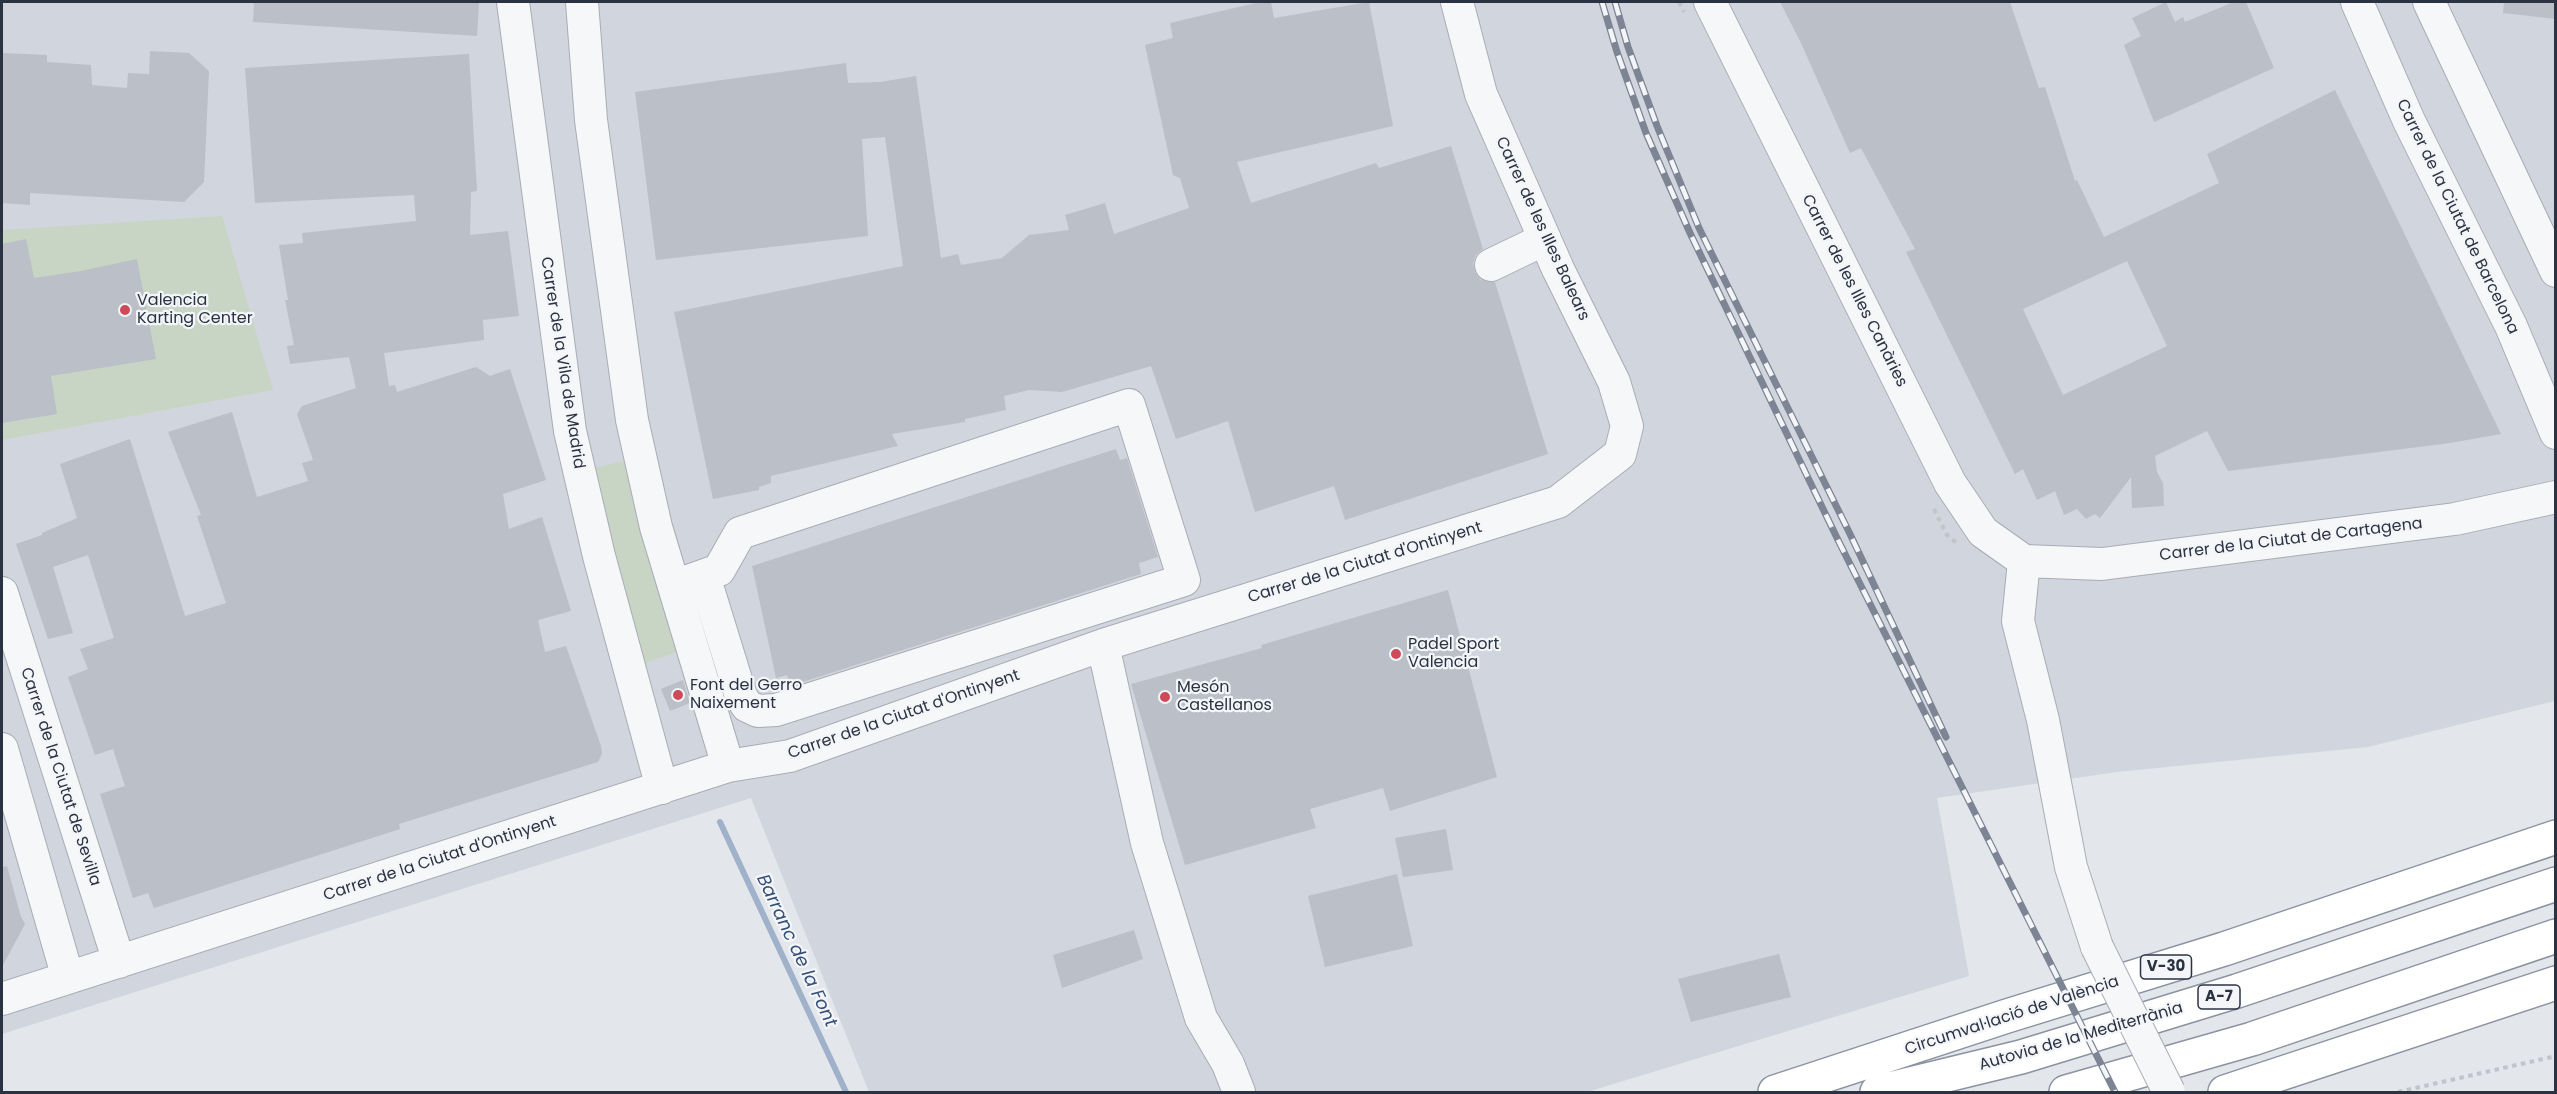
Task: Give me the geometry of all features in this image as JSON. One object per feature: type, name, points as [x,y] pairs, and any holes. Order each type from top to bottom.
[{"type":"highway","name":"Circumval·lació de València","points":[[1775,1092],[2007,1016],[2224,949],[2556,837]]},
{"type":"highway","name":"Autovia de la Mediterrània","points":[[1877,1092],[2021,1056],[2237,991],[2556,884]]},
{"type":"highway","points":[[2066,1092],[2252,1039],[2556,936]]},
{"type":"highway","points":[[2224,1092],[2556,983]]},
{"type":"street","name":"Carrer de la Vila de Madrid","points":[[513,2],[570,431],[598,556],[662,788]]},
{"type":"street","points":[[582,2],[591,120],[632,420],[656,527],[728,766]]},
{"type":"street","name":"Carrer de les Illes Balears","points":[[1457,2],[1481,94],[1545,239],[1614,382],[1627,426],[1620,454]]},
{"type":"street","name":"Carrer de les Illes Canàries","points":[[1710,2],[1950,483],[1983,532],[2024,561]]},
{"type":"street","name":"Carrer de la Ciutat de Barcelona","points":[[2357,2],[2409,121],[2511,326],[2556,433]]},
{"type":"street","points":[[2429,2],[2556,271]]},
{"type":"street","points":[[1491,265],[1545,239]]},
{"type":"street","points":[[674,586],[719,570],[740,534],[1129,405],[1184,580],[776,710],[758,711],[747,706],[741,696],[704,576]]},
{"type":"street","name":"Carrer de la Ciutat d'Ontinyent","points":[[2,999],[728,766],[790,756],[822,746],[1103,645],[1558,502],[1620,454]]},
{"type":"street","name":"Carrer de la Ciutat de Cartagena","points":[[2024,561],[2102,564],[2455,519],[2556,497]]},
{"type":"street","points":[[2024,561],[2018,621],[2043,720],[2071,867],[2097,947],[2169,1092]]},
{"type":"street","name":"Carrer de la Ciutat de Sevilla","points":[[2,593],[119,962]]},
{"type":"street","points":[[1103,645],[1150,854],[1201,1018],[1228,1064],[1239,1092]]},
{"type":"street","points":[[806,700],[822,746]]},
{"type":"street","points":[[2,749],[68,978]]},
{"type":"path","points":[[2398,1092],[2556,1056]]},
{"type":"shaded area","points":[[2,2],[2555,2],[2555,701],[2368,747],[2117,772],[1937,798],[1969,976],[1587,1092],[869,1092],[751,798],[2,1034]]},
{"type":"green space","name":"Valencia Karting Center","points":[[222,216],[273,390],[2,440],[2,230]]},
{"type":"green space","points":[[626,460],[677,652],[642,664],[591,469]]},
{"type":"building","points":[[254,2],[479,2],[477,36],[253,22]]},
{"type":"building","points":[[1260,2],[1271,2],[1274,18],[1369,2],[1393,126],[1237,162],[1251,203],[1376,163],[1379,168],[1451,146],[1483,249],[1476,255],[1473,263],[1475,272],[1481,280],[1495,282],[1548,454],[1345,520],[1334,486],[1255,512],[1228,421],[1176,439],[1151,366],[1062,392],[1029,390],[1004,396],[1006,410],[965,419],[965,422],[892,434],[898,446],[771,476],[771,483],[759,487],[759,490],[713,499],[674,312],[903,266],[885,137],[862,139],[868,236],[656,260],[635,92],[846,63],[848,83],[881,82],[916,76],[941,258],[958,254],[961,265],[1002,258],[1029,235],[1069,230],[1065,215],[1105,203],[1114,234],[1189,208],[1180,178],[1173,175],[1145,45],[1173,38],[1170,23]]},
{"type":"building","points":[[1780,2],[2010,2],[2039,88],[2045,87],[2075,181],[2077,180],[2104,237],[2219,183],[2207,154],[2335,90],[2501,434],[2450,443],[2228,471],[2207,431],[2155,456],[2157,472],[2163,483],[2164,506],[2132,508],[2131,477],[2100,518],[2095,514],[2086,519],[2077,509],[2064,515],[2055,491],[2037,500],[2023,469],[2015,474],[1906,252],[1915,249],[1861,148],[1850,153],[1801,43]],"holes":[[[2127,261],[2167,346],[2063,395],[2023,309]]]},
{"type":"building","points":[[2166,2],[2175,22],[2183,17],[2185,22],[2234,2],[2246,2],[2274,68],[2154,122],[2124,45],[2141,36],[2132,18]]},
{"type":"building","points":[[2504,2],[2556,2],[2556,19],[2503,13]]},
{"type":"building","points":[[150,51],[189,53],[209,71],[204,182],[184,202],[30,193],[30,205],[2,203],[2,53],[47,55],[47,62],[91,65],[92,85],[127,88],[128,73],[149,74]]},
{"type":"building","points":[[469,54],[477,191],[471,192],[470,235],[508,231],[519,316],[483,320],[484,340],[384,353],[389,386],[395,385],[397,392],[476,367],[490,376],[510,369],[546,480],[503,494],[509,529],[542,517],[571,611],[538,620],[545,652],[566,646],[602,754],[598,762],[399,824],[400,829],[154,908],[148,893],[133,898],[100,794],[125,786],[113,749],[95,755],[68,677],[88,669],[80,649],[114,638],[88,555],[53,567],[73,633],[48,639],[16,544],[42,535],[77,518],[60,464],[130,439],[185,616],[226,603],[197,516],[201,515],[168,432],[232,412],[257,497],[308,481],[302,463],[313,460],[297,414],[302,406],[356,388],[349,357],[290,364],[287,346],[294,345],[285,300],[288,300],[279,245],[303,243],[302,233],[416,221],[414,195],[255,203],[245,68]]},
{"type":"building","points":[[26,239],[34,278],[137,259],[156,359],[51,376],[57,414],[2,423],[2,244]]},
{"type":"building","points":[[1116,449],[1120,460],[1127,458],[1158,557],[1139,563],[1141,574],[790,686],[787,675],[776,678],[752,566]]},
{"type":"building","points":[[1448,590],[1497,777],[1390,811],[1383,788],[1310,809],[1316,828],[1185,865],[1131,684],[1262,648],[1261,645]]},
{"type":"building","name":"Font del Gerro Naixement","points":[[683,680],[690,703],[670,711],[661,689]]},
{"type":"building","points":[[1446,829],[1453,870],[1403,877],[1395,838]]},
{"type":"building","points":[[7,866],[25,924],[2,967],[2,867]]},
{"type":"building","points":[[1397,874],[1413,946],[1325,967],[1308,896]]},
{"type":"building","points":[[1134,930],[1143,959],[1062,988],[1053,955]]},
{"type":"building","points":[[1779,954],[1791,997],[1691,1022],[1678,979]]},
{"type":"waterway","name":"Barranc de la Font","points":[[720,822],[846,1092]]},
{"type":"railway","points":[[1602,2],[1646,133],[1690,233],[1838,540],[2115,1092]]},
{"type":"railway","points":[[1615,2],[1628,47],[1657,126],[1699,228],[1850,534],[1946,737]]},
{"type":"place","name":"Valencia Karting Center","points":[[125,310]]},
{"type":"place","name":"Padel Sport Valencia","points":[[1396,654]]},
{"type":"place","name":"Font del Gerro Naixement","points":[[678,695]]},
{"type":"place","name":"Mesón Castellanos","points":[[1165,697]]}]
